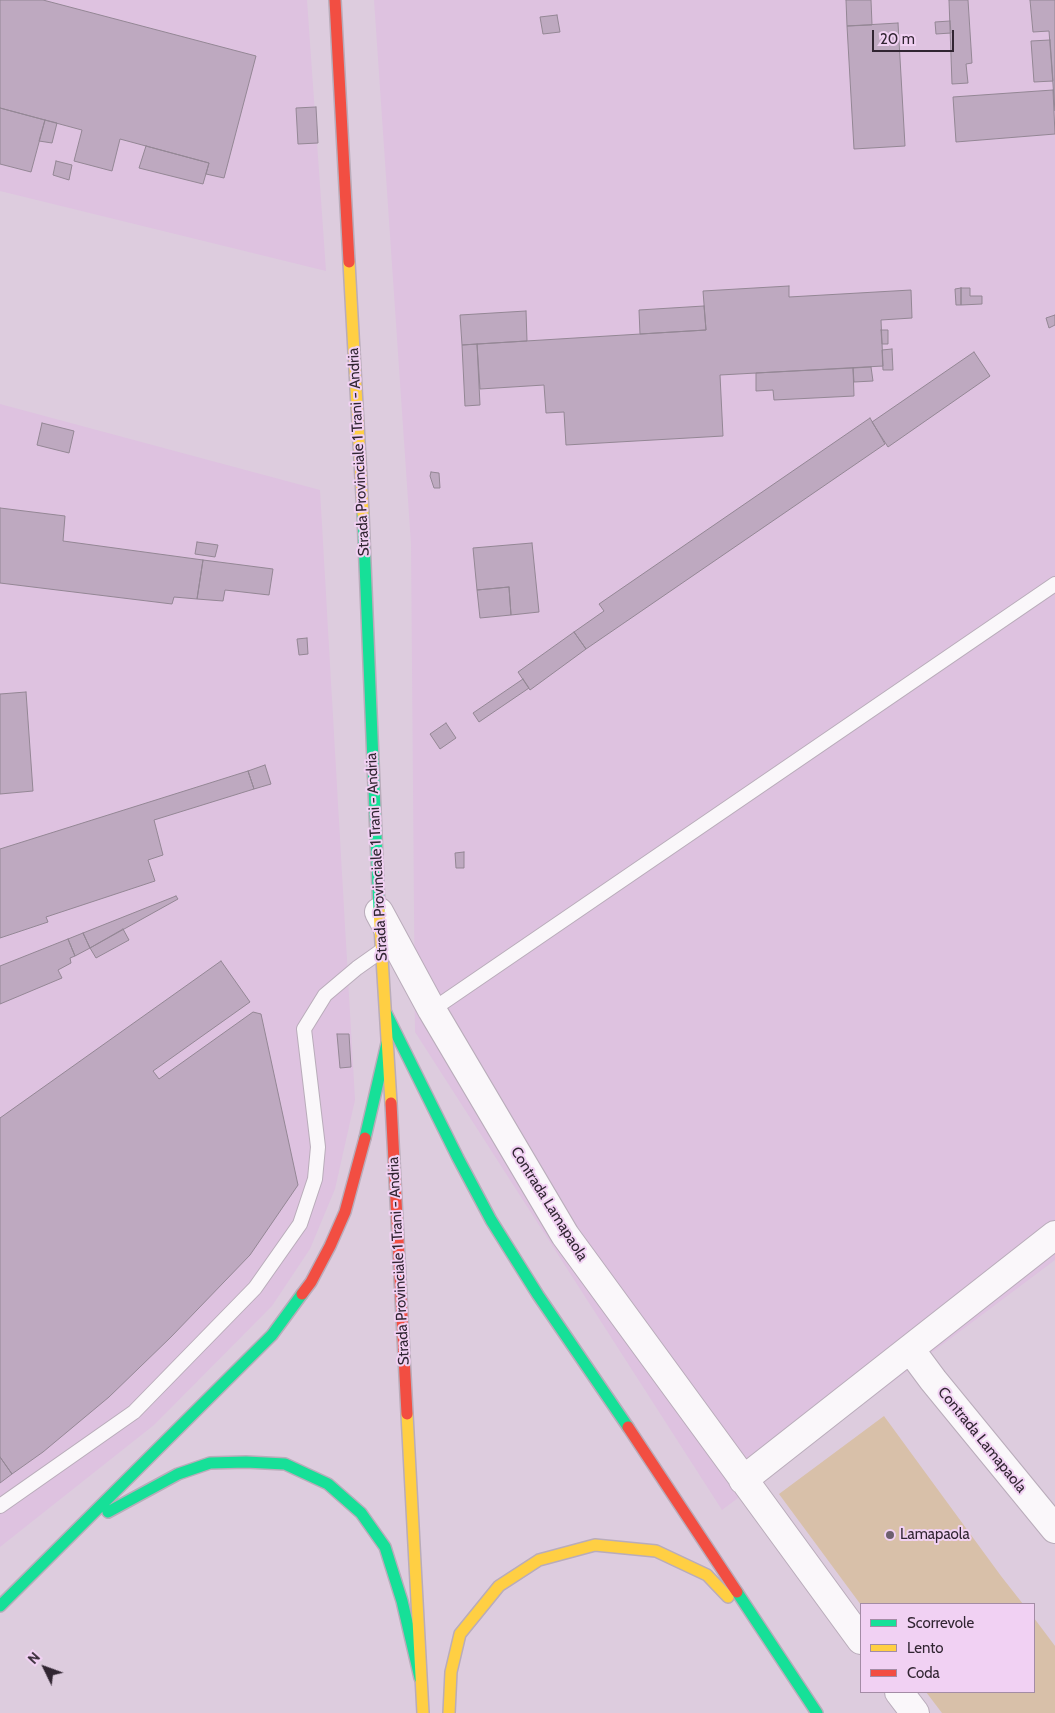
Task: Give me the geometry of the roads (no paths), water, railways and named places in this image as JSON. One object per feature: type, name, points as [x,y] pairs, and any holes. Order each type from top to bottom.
[{"type":"main road","name":"Strada Provinciale 1 Trani - Andria","points":[[335,0],[362,501],[381,952],[386,1013],[423,1713]]},
{"type":"main road","points":[[386,1013],[491,1220],[538,1295],[617,1410],[818,1713]]},
{"type":"main road","points":[[1,1606],[272,1335],[311,1282],[345,1212],[362,1152],[387,1043]]},
{"type":"main road","points":[[81,1526],[178,1474],[210,1463],[284,1464],[302,1472],[328,1484],[361,1512],[384,1547],[402,1601],[420,1678]]},
{"type":"main road","points":[[449,1713],[451,1672],[460,1634],[499,1586],[539,1560],[595,1545],[656,1551],[707,1575],[771,1643]]},
{"type":"street","name":"Contrada Lamapaola","points":[[379,912],[432,1010],[565,1235],[860,1639]]},
{"type":"street","points":[[743,1480],[1055,1235]]},
{"type":"street","name":"Contrada Lamapaola","points":[[910,1350],[1055,1529]]},
{"type":"street","points":[[901,1693],[915,1713]]},
{"type":"lane","points":[[432,1010],[1055,584]]},
{"type":"lane","points":[[0,1506],[134,1412],[255,1288],[300,1224],[316,1179],[318,1147],[304,1029],[326,995],[358,968],[381,952]]},
{"type":"place","name":"Lamapaola","points":[[890,1535]]}]
